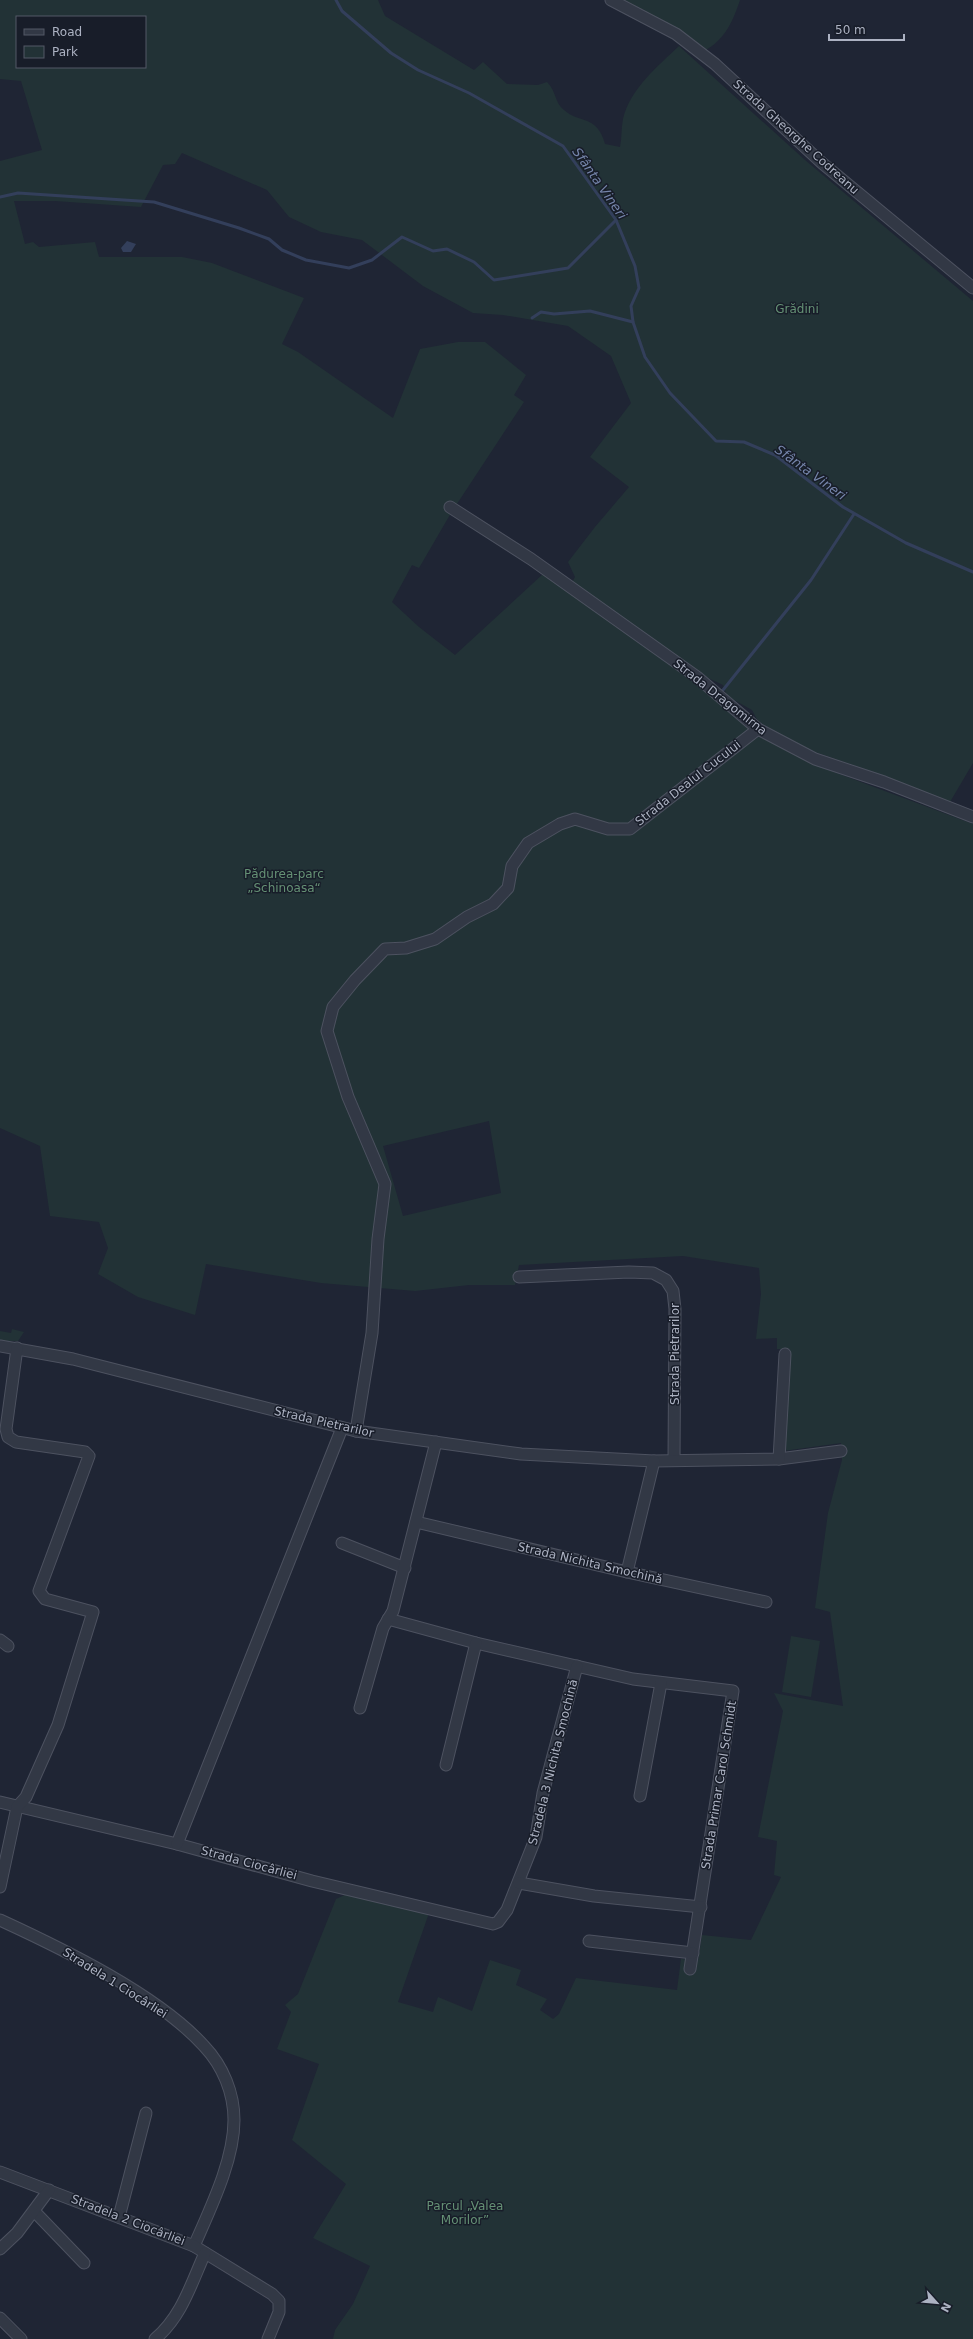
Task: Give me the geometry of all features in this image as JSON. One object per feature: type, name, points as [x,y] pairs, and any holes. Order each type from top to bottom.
[{"type":"street","name":"Strada Gheorghe Codreanu","points":[[611,0],[676,34],[715,64],[822,163],[973,288]]},
{"type":"street","name":"Strada Dragomirna","points":[[450,507],[530,559],[697,677],[758,729],[815,759],[884,782],[973,817]]},
{"type":"street","name":"Strada Dealul Cucului","points":[[356,1431],[372,1333],[378,1239],[385,1184],[348,1097],[327,1031],[333,1007],[355,980],[385,949],[406,948],[435,939],[467,917],[493,904],[508,888],[512,866],[528,843],[560,824],[575,819],[608,829],[630,828],[758,729]]},
{"type":"street","name":"Strada Pietrarilor","points":[[519,1277],[629,1272],[653,1273],[666,1280],[672,1291],[675,1309],[674,1460]]},
{"type":"street","name":"Strada Pietrarilor","points":[[0,1346],[73,1359],[356,1431],[521,1454],[654,1461],[779,1459],[841,1451]]},
{"type":"street","points":[[0,1886],[17,1807],[26,1797],[58,1725],[93,1612],[45,1599],[39,1591],[89,1456],[85,1452],[16,1442],[8,1437],[6,1428],[17,1348]]},
{"type":"street","points":[[779,1459],[785,1354]]},
{"type":"street","points":[[177,1844],[342,1428]]},
{"type":"street","points":[[360,1708],[383,1628],[393,1611],[436,1442]]},
{"type":"street","points":[[627,1572],[654,1461]]},
{"type":"street","name":"Strada Nichita Smochină","points":[[416,1522],[627,1572],[766,1602]]},
{"type":"street","points":[[342,1544],[405,1568]]},
{"type":"street","name":"Strada Primar Carol Schmidt","points":[[388,1619],[476,1643],[633,1679],[733,1691],[701,1907],[690,1969]]},
{"type":"street","points":[[446,1765],[476,1643]]},
{"type":"street","name":"Stradela 3 Nichita Smochină","points":[[498,1922],[507,1910],[536,1837],[543,1793],[577,1666]]},
{"type":"street","points":[[640,1796],[661,1683]]},
{"type":"street","name":"Strada Ciocârliei","points":[[0,1802],[177,1844],[419,1907],[486,1923],[498,1922]]},
{"type":"street","points":[[519,1883],[594,1896],[701,1907]]},
{"type":"street","name":"Stradela 1 Ciocârliei","points":[[0,1920],[48,1943],[144,1998],[188,2030],[206,2047],[226,2078],[232,2097],[234,2120],[231,2146],[211,2206],[194,2246]]},
{"type":"street","points":[[589,1941],[693,1953]]},
{"type":"street","points":[[119,2217],[146,2113]]},
{"type":"street","name":"Stradela 2 Ciocârliei","points":[[0,2172],[194,2246],[272,2294],[279,2301],[279,2312],[268,2339]]},
{"type":"street","points":[[0,2249],[17,2233],[50,2190]]},
{"type":"street","points":[[34,2211],[84,2263]]},
{"type":"street","points":[[155,2339],[176,2316],[186,2298],[205,2253]]},
{"type":"street","points":[[0,2318],[21,2339]]},
{"type":"green space","name":"Pădurea-parc „Schinoasa“","points":[[0,0],[378,0],[385,16],[474,70],[483,62],[507,84],[538,85],[547,82],[564,110],[587,121],[597,128],[602,134],[605,144],[620,147],[623,119],[632,98],[646,79],[679,46],[805,160],[973,301],[973,763],[950,802],[887,777],[815,752],[785,739],[758,721],[752,710],[727,696],[723,685],[706,677],[571,584],[575,577],[568,562],[629,487],[590,457],[631,403],[611,356],[568,326],[503,315],[473,313],[423,286],[362,240],[321,232],[289,217],[267,190],[182,153],[175,164],[163,165],[141,207],[55,201],[14,201],[25,244],[33,242],[39,247],[95,242],[99,257],[182,257],[212,263],[304,298],[282,344],[298,352],[393,418],[420,349],[458,342],[485,342],[526,375],[514,395],[524,402],[451,513],[419,568],[412,565],[392,602],[419,627],[455,655],[543,574],[710,694],[761,737],[810,763],[973,824],[973,2339],[333,2339],[335,2330],[353,2304],[370,2266],[313,2238],[346,2184],[292,2140],[319,2064],[277,2049],[291,2012],[285,2005],[298,1994],[336,1899],[347,1894],[429,1913],[398,2002],[433,2012],[438,1997],[472,2011],[490,1960],[521,1970],[516,1985],[547,1999],[540,2010],[553,2019],[559,2014],[576,1978],[677,1990],[681,1959],[698,1960],[702,1935],[751,1940],[781,1877],[774,1875],[777,1841],[758,1837],[783,1711],[774,1693],[843,1706],[830,1612],[815,1608],[828,1513],[842,1460],[841,1443],[783,1451],[785,1398],[788,1395],[790,1349],[777,1349],[777,1338],[756,1339],[761,1294],[759,1268],[683,1256],[519,1265],[515,1285],[469,1285],[415,1291],[321,1283],[206,1264],[195,1315],[138,1297],[98,1274],[108,1248],[99,1222],[50,1216],[40,1146],[0,1128],[0,161],[42,150],[21,81],[0,79]],"holes":[[[489,1121],[501,1193],[403,1216],[383,1146]]]},
{"type":"green space","points":[[617,0],[740,0],[731,22],[723,36],[704,51],[649,17],[643,9],[635,10]]},
{"type":"green space","points":[[12,1329],[24,1332],[18,1341],[0,1341],[0,1331],[11,1333]]},
{"type":"green space","points":[[791,1636],[820,1641],[811,1697],[782,1692]]},
{"type":"water","points":[[127,241],[136,244],[131,252],[123,252],[121,248]]},
{"type":"waterway","name":"Sfânta Vineri","points":[[336,0],[342,11],[391,53],[418,70],[469,93],[563,146],[616,220],[635,266],[639,288],[631,306],[633,322],[645,357],[670,393],[716,441],[744,442],[775,455],[843,507],[906,543],[973,572]]},
{"type":"waterway","points":[[0,197],[18,193],[154,202],[239,228],[269,239],[282,250],[306,260],[349,268],[372,260],[402,237],[433,251],[447,249],[474,262],[494,280],[568,268],[616,220]]},
{"type":"waterway","points":[[532,318],[541,312],[554,314],[590,311],[633,322]]},
{"type":"waterway","points":[[723,690],[811,580],[854,514]]},
{"type":"park label","name":"Grădini","points":[[797,309]]},
{"type":"park label","name":"Parcul „Valea Morilor”","points":[[465,2213]]}]
